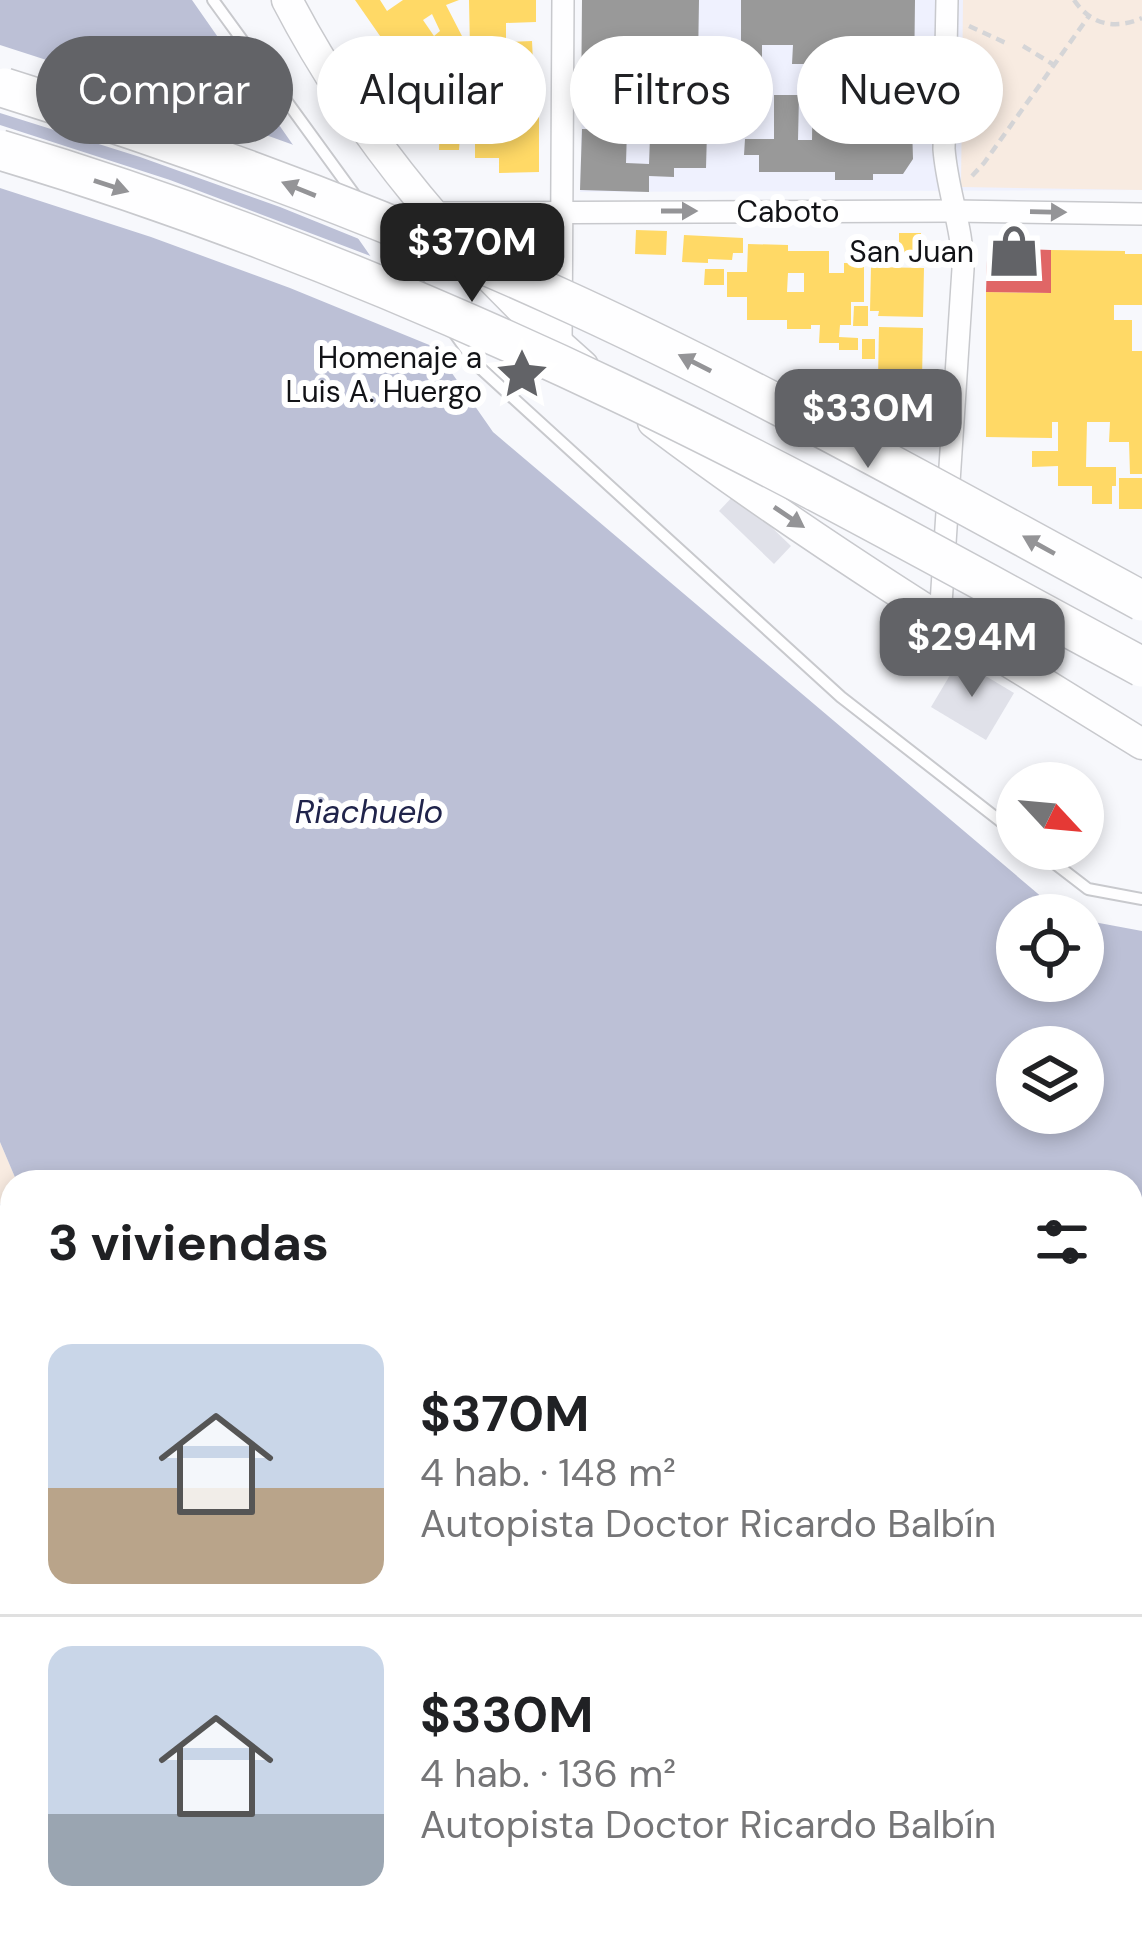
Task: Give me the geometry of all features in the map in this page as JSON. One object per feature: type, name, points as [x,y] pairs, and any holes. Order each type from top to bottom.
[{"type":"highway","points":[[5,88],[267,176],[553,294],[869,453],[1142,601]]},
{"type":"highway","points":[[0,150],[162,202],[450,315],[621,393],[769,468],[1142,667]]},
{"type":"main road","points":[[286,0],[384,155],[505,292],[561,346],[706,462],[940,619],[1142,744]]},
{"type":"main road","points":[[561,346],[1142,656]]},
{"type":"street","points":[[561,346],[563,0]]},
{"type":"street","points":[[940,619],[963,269],[944,149],[947,0]]},
{"type":"street","name":"Caboto","points":[[434,213],[1142,214]]},
{"type":"lane","points":[[213,0],[478,366],[841,697],[996,818]]},
{"type":"lane","points":[[1063,870],[1088,889],[1142,899]]},
{"type":"path","points":[[1074,0],[1089,16],[1111,26],[1142,18]]},
{"type":"path","points":[[954,211],[961,188],[1089,16]]},
{"type":"path","points":[[946,24],[963,24],[1008,44]]},
{"type":"path","points":[[1024,46],[1054,65]]},
{"type":"shaded area","points":[[584,0],[1142,0],[1142,190],[580,192],[581,144],[773,144],[773,36],[583,36]]},
{"type":"shaded area","points":[[963,0],[1142,0],[1142,190],[961,187],[961,144],[1003,144],[1003,36],[963,36]]},
{"type":"shaded area","points":[[0,1142],[12,1170],[0,1170]]},
{"type":"water","name":"Riachuelo","points":[[0,0],[192,0],[217,36],[36,36],[36,144],[292,144],[493,432],[996,858],[996,870],[1010,870],[1038,894],[996,894],[996,1002],[1104,1002],[1104,924],[1142,931],[1142,1170],[12,1170],[0,1142]]},
{"type":"pier","points":[[0,45],[36,57],[36,124],[0,113]]},
{"type":"pier","points":[[0,125],[36,137],[36,144],[59,144],[170,180],[381,260],[444,351],[290,288],[0,188]]},
{"type":"pier","points":[[99,144],[291,144],[302,148],[369,243],[280,207]]},
{"type":"building: Viviendas","points":[[355,0],[380,0],[387,11],[403,0],[459,0],[446,5],[462,36],[434,36],[380,36]],"holes":[[[432,14],[440,31],[434,36],[423,20]]]},
{"type":"building: Viviendas","points":[[469,0],[536,0],[536,22],[506,23],[506,36],[470,36]]},
{"type":"building: Viviendas","points":[[439,144],[459,144],[459,150],[439,150]]},
{"type":"building: Viviendas","points":[[475,144],[539,144],[539,172],[499,173],[499,158],[475,158]]},
{"type":"building: Viviendas","points":[[636,230],[667,231],[666,255],[635,254]]},
{"type":"building: Viviendas","points":[[899,233],[921,233],[921,261],[899,261]]},
{"type":"building: Viviendas","points":[[684,235],[743,238],[743,253],[733,253],[732,260],[682,262]]},
{"type":"building: Viviendas","points":[[748,244],[829,251],[829,273],[844,273],[844,263],[864,263],[864,302],[851,302],[851,325],[840,325],[839,337],[858,338],[858,350],[819,343],[820,325],[787,329],[787,320],[747,320],[747,297],[727,297],[727,272],[747,272]],"holes":[[[788,273],[804,273],[804,292],[787,292]]]},
{"type":"building: Viviendas","points":[[1051,250],[1142,254],[1142,305],[1114,305],[1114,320],[1132,320],[1132,351],[1142,351],[1142,474],[1130,474],[1129,442],[1109,442],[1110,422],[1087,422],[1086,467],[1116,467],[1112,504],[1092,504],[1092,486],[1058,486],[1058,466],[1032,467],[1032,451],[1058,451],[1058,422],[1052,422],[1052,438],[986,437],[986,292],[1051,293]]},
{"type":"building: Viviendas","points":[[871,267],[924,268],[923,317],[878,316],[879,311],[870,311]]},
{"type":"building: Viviendas","points":[[705,269],[724,269],[724,285],[704,285]]},
{"type":"building: Viviendas","points":[[854,306],[868,306],[868,326],[853,326]]},
{"type":"building: Viviendas","points":[[879,327],[923,328],[922,379],[878,379]]},
{"type":"building: Viviendas","points":[[862,339],[875,339],[875,359],[862,359]]},
{"type":"building: Viviendas","points":[[1119,478],[1142,478],[1142,509],[1119,509]]},
{"type":"building: Comercios","points":[[996,248],[1051,250],[1051,293],[986,292],[987,261]]},
{"type":"building: Industria","points":[[582,0],[699,0],[698,36],[582,36]]},
{"type":"building: Industria","points":[[741,0],[915,0],[915,36],[797,36],[797,64],[792,64],[793,45],[773,45],[773,36],[741,36]]},
{"type":"building: Industria","points":[[774,95],[797,95],[797,144],[913,144],[913,159],[903,174],[873,174],[873,180],[835,180],[835,172],[759,172],[759,155],[744,155],[745,144],[773,144]]},
{"type":"building: Industria","points":[[582,144],[627,144],[626,163],[649,164],[650,144],[707,144],[706,168],[674,168],[674,177],[649,176],[649,192],[580,190]]},
{"type":"building: Otros","points":[[736,493],[791,546],[774,564],[719,511]]},
{"type":"building: Otros","points":[[959,660],[1014,693],[986,740],[931,707]]},
{"type":"place","name":"San Juan","points":[[1014,251]]},
{"type":"place","name":"Homenaje a Luis A. Huergo","points":[[522,374]]}]
